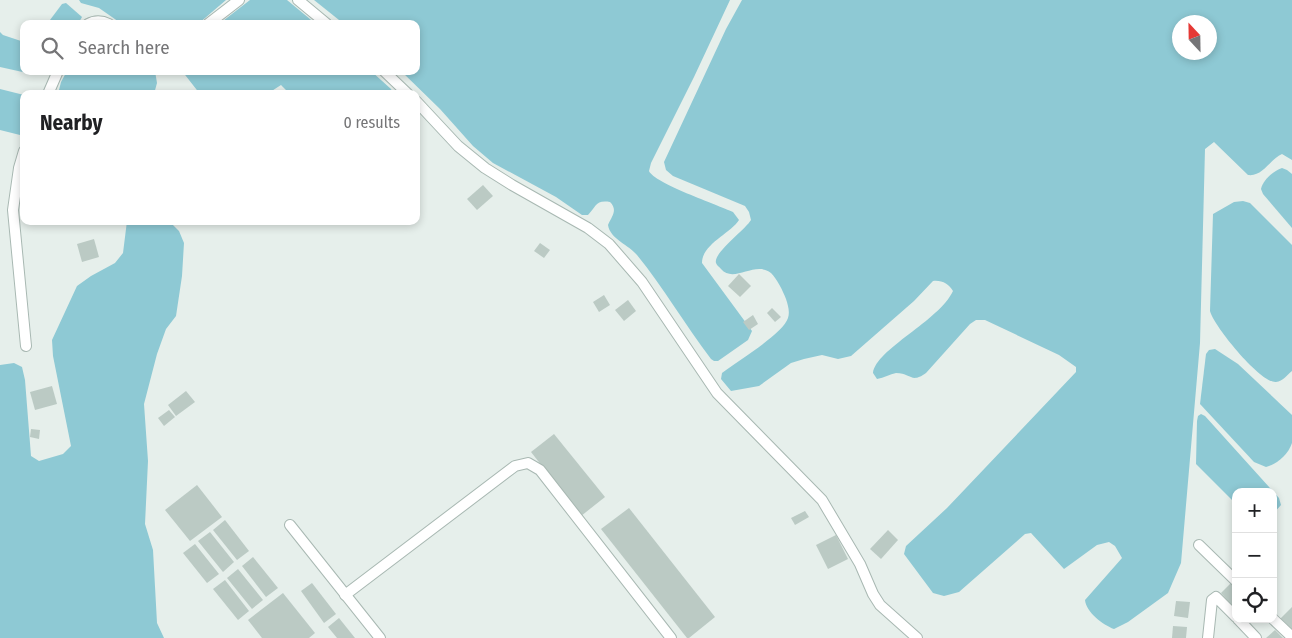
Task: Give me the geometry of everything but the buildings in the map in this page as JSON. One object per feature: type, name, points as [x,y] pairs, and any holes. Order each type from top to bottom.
[{"type":"street","points":[[213,20],[239,0]]},
{"type":"street","points":[[298,0],[322,20]]},
{"type":"street","points":[[50,90],[56,75]]},
{"type":"street","points":[[388,75],[404,90]]},
{"type":"street","points":[[420,105],[458,146],[485,168],[588,228],[609,244],[642,282],[716,393],[822,500],[860,564],[880,605],[917,638]]},
{"type":"street","points":[[20,165],[13,210],[26,346]]},
{"type":"street","points":[[345,595],[515,466],[528,463],[540,470],[671,638]]},
{"type":"street","points":[[290,525],[380,638]]},
{"type":"street","points":[[1199,545],[1233,578]]},
{"type":"street","points":[[1208,638],[1212,600],[1216,597],[1232,613]]},
{"type":"street","points":[[1242,623],[1256,638]]},
{"type":"street","points":[[1277,623],[1292,637]]},
{"type":"water","points":[[79,0],[226,0],[203,20],[116,20],[99,8],[81,3]]},
{"type":"water","points":[[250,0],[287,0],[311,20],[224,20]]},
{"type":"water","points":[[314,0],[730,0],[651,163],[649,171],[653,176],[674,187],[733,212],[739,220],[711,245],[703,256],[702,263],[752,331],[748,340],[718,361],[711,359],[634,251],[616,238],[609,230],[608,225],[614,210],[610,202],[599,203],[588,215],[582,215],[556,197],[493,163],[473,146],[440,109],[405,75],[420,75],[420,20],[339,20]]},
{"type":"water","points":[[742,0],[1292,0],[1292,160],[1282,154],[1262,171],[1248,175],[1214,142],[1205,149],[1200,343],[1181,563],[1168,593],[1128,622],[1114,629],[1096,618],[1088,609],[1085,600],[1122,558],[1115,546],[1109,542],[1097,545],[1064,569],[1031,533],[1025,534],[959,592],[944,596],[933,593],[904,554],[906,546],[947,508],[1076,372],[1076,367],[1059,355],[985,320],[976,320],[921,376],[914,378],[896,373],[877,379],[873,373],[885,354],[935,313],[946,302],[953,291],[945,283],[933,281],[914,301],[851,356],[838,359],[822,355],[804,359],[791,363],[759,386],[731,391],[721,379],[722,373],[778,332],[788,318],[787,304],[778,282],[771,273],[758,269],[732,274],[726,273],[716,263],[719,253],[751,220],[745,206],[673,176],[666,170],[664,162],[726,29]]},
{"type":"water","points":[[66,3],[82,17],[80,20],[50,20],[62,4]]},
{"type":"water","points":[[0,32],[3,35],[20,41],[20,71],[0,67]]},
{"type":"water","points":[[65,75],[156,75],[157,83],[155,90],[59,90]]},
{"type":"water","points":[[185,75],[375,75],[391,90],[286,90],[281,85],[273,90],[197,90]]},
{"type":"water","points":[[0,89],[20,94],[20,135],[0,130]]},
{"type":"water","points":[[1282,168],[1292,174],[1292,228],[1263,194],[1261,189],[1269,176]]},
{"type":"water","points":[[1243,201],[1250,203],[1292,245],[1292,371],[1276,382],[1260,374],[1249,364],[1219,328],[1210,311],[1213,214],[1234,202]]},
{"type":"water","points":[[126,225],[173,225],[179,231],[184,243],[182,276],[176,316],[166,329],[157,354],[144,404],[148,461],[145,524],[153,550],[157,623],[164,638],[0,638],[0,365],[14,363],[22,367],[25,380],[31,456],[39,461],[63,454],[71,446],[53,356],[52,340],[77,286],[115,263],[123,253]]},
{"type":"water","points":[[1215,349],[1238,364],[1292,415],[1292,443],[1285,455],[1274,464],[1266,467],[1254,462],[1200,404],[1206,354],[1209,350]]},
{"type":"water","points":[[1201,414],[1205,416],[1270,488],[1232,488],[1232,500],[1196,464],[1198,416]]},
{"type":"water","points":[[1277,496],[1279,498],[1281,505],[1277,510]]}]
